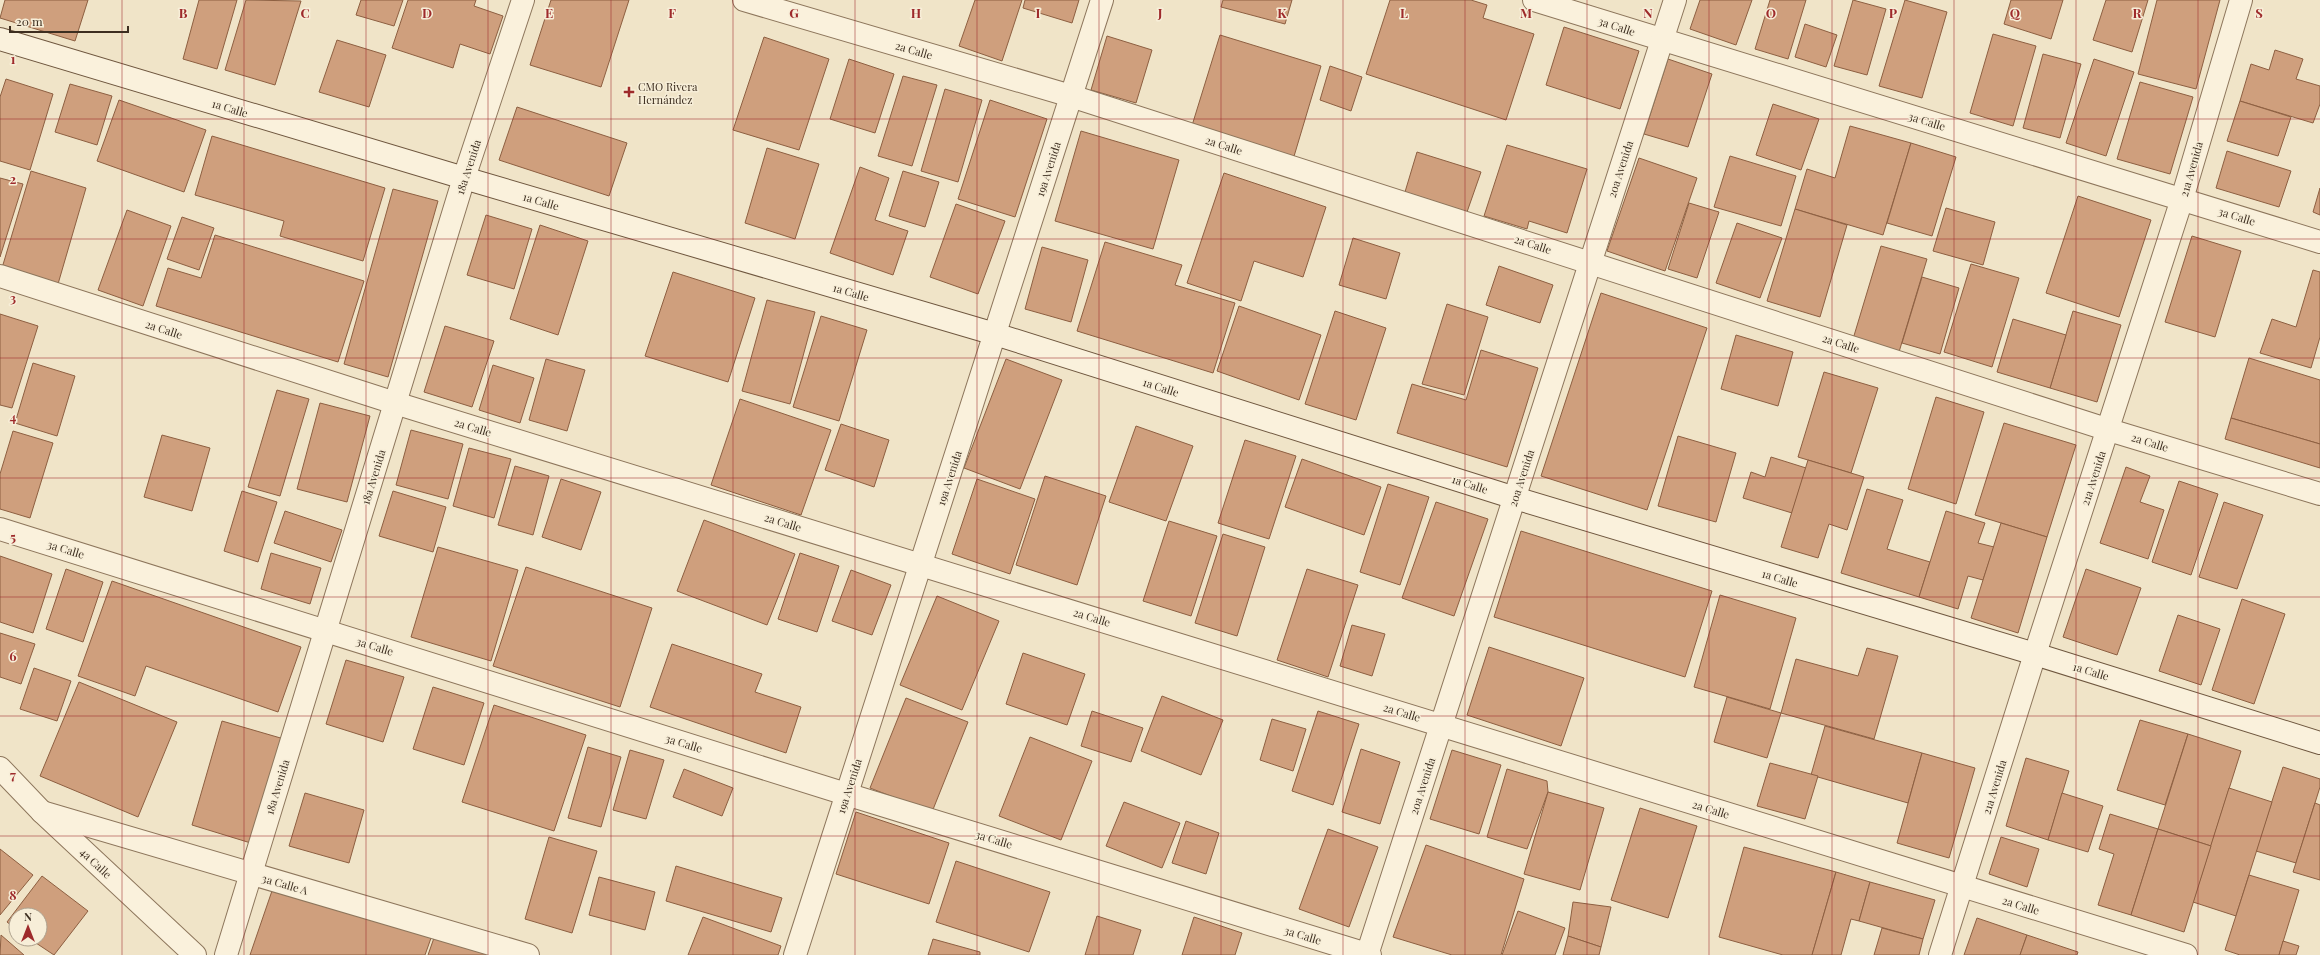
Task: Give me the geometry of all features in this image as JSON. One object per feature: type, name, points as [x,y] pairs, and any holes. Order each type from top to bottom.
[{"type":"street","name":"18a Avenida","points":[[226,955],[464,178],[523,0]]},
{"type":"street","name":"2a Calle","points":[[744,0],[1071,96],[2109,430],[2320,494]]},
{"type":"street","name":"19a Avenida","points":[[795,955],[846,794],[922,565],[1102,0]]},
{"type":"street","name":"3a Calle","points":[[1534,0],[2320,242]]},
{"type":"street","name":"20a Avenida","points":[[1368,955],[1675,0]]},
{"type":"street","name":"21a Avenida","points":[[1940,955],[1963,887],[2035,654],[2109,430],[2182,199],[2241,0]]},
{"type":"street","name":"1a Calle","points":[[0,39],[464,178],[995,334],[1515,498],[2035,654],[2320,743]]},
{"type":"street","name":"2a Calle","points":[[0,276],[395,403],[1442,724],[2186,955]]},
{"type":"street","name":"3a Calle","points":[[0,528],[846,794],[1368,955]]},
{"type":"street","name":"4a Calle","points":[[0,768],[42,812],[195,955]]},
{"type":"street","name":"3a Calle A","points":[[42,812],[528,955]]},
{"type":"building","points":[[5,0],[88,0],[75,41],[0,18]]},
{"type":"building","points":[[199,0],[237,0],[217,69],[183,59]]},
{"type":"building","points":[[246,0],[301,1],[275,85],[225,70]]},
{"type":"building","points":[[361,0],[403,0],[394,26],[356,15]]},
{"type":"building","points":[[408,0],[476,0],[474,6],[503,16],[490,54],[460,44],[453,68],[392,48]]},
{"type":"building","points":[[551,0],[629,0],[601,87],[530,65]]},
{"type":"building","points":[[975,0],[1022,0],[1002,61],[959,46]]},
{"type":"building","points":[[1025,0],[1079,0],[1072,23],[1023,8]]},
{"type":"building","points":[[1223,0],[1292,0],[1285,24],[1221,7]]},
{"type":"building","points":[[1390,0],[1471,0],[1487,5],[1483,18],[1534,34],[1506,120],[1366,74]]},
{"type":"building","points":[[1700,0],[1752,0],[1736,45],[1690,29]]},
{"type":"building","points":[[1770,0],[1806,0],[1788,59],[1755,49]]},
{"type":"building","points":[[1853,0],[1886,9],[1867,75],[1834,66]]},
{"type":"building","points":[[1905,0],[1947,12],[1922,98],[1879,86]]},
{"type":"building","points":[[2011,0],[2063,0],[2051,39],[2004,24]]},
{"type":"building","points":[[2106,0],[2148,0],[2132,52],[2093,40]]},
{"type":"building","points":[[2157,0],[2220,0],[2196,89],[2138,74]]},
{"type":"building","points":[[1805,24],[1837,35],[1826,67],[1795,57]]},
{"type":"building","points":[[1564,27],[1639,51],[1620,109],[1546,85]]},
{"type":"building","points":[[1993,34],[2036,46],[2013,126],[1970,113]]},
{"type":"building","points":[[1220,35],[1321,66],[1292,163],[1190,132]]},
{"type":"building","points":[[1107,36],[1152,50],[1136,103],[1091,90]]},
{"type":"building","points":[[764,37],[829,59],[799,150],[733,130]]},
{"type":"building","points":[[337,40],[386,55],[369,107],[319,92]]},
{"type":"building","points":[[2275,50],[2303,59],[2296,79],[2320,86],[2320,104],[2313,123],[2240,101],[2251,64],[2269,70]]},
{"type":"building","points":[[2043,54],[2081,64],[2060,138],[2023,128]]},
{"type":"building","points":[[849,59],[894,74],[875,133],[830,119]]},
{"type":"building","points":[[1668,59],[1712,74],[1688,147],[1644,134]]},
{"type":"building","points":[[2094,59],[2134,72],[2106,156],[2066,143]]},
{"type":"building","points":[[1330,66],[1362,77],[1351,111],[1320,100]]},
{"type":"building","points":[[903,76],[937,85],[912,166],[878,156]]},
{"type":"building","points":[[6,79],[53,94],[30,170],[0,161],[0,97]]},
{"type":"building","points":[[2140,82],[2193,97],[2170,174],[2117,159]]},
{"type":"building","points":[[70,84],[112,96],[97,145],[55,132]]},
{"type":"building","points":[[945,89],[982,100],[958,182],[921,171]]},
{"type":"building","points":[[119,100],[206,130],[184,192],[97,161]]},
{"type":"building","points":[[990,100],[1047,119],[1015,217],[958,199]]},
{"type":"building","points":[[2240,101],[2291,117],[2278,156],[2227,141]]},
{"type":"building","points":[[1773,104],[1819,119],[1801,170],[1756,155]]},
{"type":"building","points":[[517,107],[627,143],[609,196],[499,160]]},
{"type":"building","points":[[1850,126],[1911,143],[1883,235],[1795,209],[1807,169],[1835,178]]},
{"type":"building","points":[[1081,131],[1179,160],[1153,249],[1055,221]]},
{"type":"building","points":[[212,136],[385,188],[363,261],[280,236],[284,221],[195,195]]},
{"type":"building","points":[[1911,143],[1956,157],[1932,236],[1887,223]]},
{"type":"building","points":[[1507,145],[1587,169],[1567,233],[1529,221],[1527,229],[1484,216]]},
{"type":"building","points":[[767,148],[819,164],[795,239],[745,223]]},
{"type":"building","points":[[2227,151],[2291,171],[2279,207],[2216,188]]},
{"type":"building","points":[[1417,152],[1481,172],[1467,212],[1405,192]]},
{"type":"building","points":[[1730,156],[1796,176],[1781,226],[1714,207]]},
{"type":"building","points":[[1639,158],[1697,178],[1665,271],[1607,251]]},
{"type":"building","points":[[860,167],[889,178],[875,220],[908,231],[893,275],[830,253]]},
{"type":"building","points":[[31,171],[86,188],[58,284],[2,268]]},
{"type":"building","points":[[903,171],[939,182],[925,227],[889,216]]},
{"type":"building","points":[[1224,173],[1326,207],[1303,277],[1254,261],[1241,301],[1187,283]]},
{"type":"building","points":[[0,178],[23,184],[0,257]]},
{"type":"building","points":[[2320,188],[2320,215],[2313,212]]},
{"type":"building","points":[[393,189],[438,201],[388,377],[344,364]]},
{"type":"building","points":[[2078,196],[2151,220],[2119,317],[2046,293]]},
{"type":"building","points":[[1689,203],[1719,212],[1697,278],[1668,269]]},
{"type":"building","points":[[956,204],[1005,221],[978,294],[930,277]]},
{"type":"building","points":[[1946,208],[1995,222],[1983,265],[1933,251]]},
{"type":"building","points":[[1795,209],[1847,225],[1820,317],[1767,301]]},
{"type":"building","points":[[127,210],[171,226],[143,306],[98,290]]},
{"type":"building","points":[[486,215],[532,229],[514,289],[467,275]]},
{"type":"building","points":[[182,217],[214,228],[199,270],[167,259]]},
{"type":"building","points":[[1737,223],[1782,238],[1760,298],[1716,283]]},
{"type":"building","points":[[540,225],[588,241],[558,335],[510,319]]},
{"type":"building","points":[[215,235],[364,281],[338,362],[156,306],[168,268],[201,278]]},
{"type":"building","points":[[2192,236],[2241,251],[2215,337],[2165,322]]},
{"type":"building","points":[[1353,238],[1400,253],[1386,299],[1339,285]]},
{"type":"building","points":[[1105,242],[1182,265],[1175,285],[1235,303],[1213,373],[1077,331]]},
{"type":"building","points":[[1881,246],[1927,259],[1899,352],[1853,339]]},
{"type":"building","points":[[1042,247],[1088,260],[1071,322],[1025,309]]},
{"type":"building","points":[[1971,264],[2019,278],[1992,367],[1944,352]]},
{"type":"building","points":[[1499,266],[1553,285],[1540,323],[1486,305]]},
{"type":"building","points":[[2313,270],[2320,272],[2320,337],[2311,368],[2260,353],[2272,319],[2296,327]]},
{"type":"building","points":[[673,272],[755,298],[728,382],[645,356]]},
{"type":"building","points":[[1922,277],[1959,288],[1940,354],[1902,343]]},
{"type":"building","points":[[1601,293],[1707,328],[1647,510],[1541,476]]},
{"type":"building","points":[[767,300],[815,312],[790,404],[742,391]]},
{"type":"building","points":[[1447,304],[1488,317],[1464,395],[1422,384]]},
{"type":"building","points":[[1239,306],[1321,335],[1299,400],[1217,371]]},
{"type":"building","points":[[1335,311],[1386,328],[1356,420],[1305,404]]},
{"type":"building","points":[[2073,311],[2121,325],[2097,402],[2050,388]]},
{"type":"building","points":[[0,314],[38,326],[12,408],[0,405]]},
{"type":"building","points":[[821,316],[867,330],[839,421],[793,407]]},
{"type":"building","points":[[2013,319],[2066,335],[2050,388],[1997,372]]},
{"type":"building","points":[[445,326],[494,341],[472,407],[424,392]]},
{"type":"building","points":[[1736,335],[1793,352],[1778,406],[1721,389]]},
{"type":"building","points":[[1481,350],[1538,368],[1507,467],[1397,433],[1412,384],[1466,400]]},
{"type":"building","points":[[2249,358],[2320,380],[2320,444],[2231,418]]},
{"type":"building","points":[[546,359],[585,370],[567,431],[529,420]]},
{"type":"building","points":[[1006,359],[1062,380],[1020,489],[964,468]]},
{"type":"building","points":[[33,363],[75,376],[57,436],[15,423]]},
{"type":"building","points":[[493,365],[534,378],[520,423],[479,410]]},
{"type":"building","points":[[1824,372],[1878,388],[1851,473],[1798,457]]},
{"type":"building","points":[[277,390],[309,399],[280,496],[248,487]]},
{"type":"building","points":[[1936,397],[1984,412],[1956,504],[1908,489]]},
{"type":"building","points":[[740,399],[831,430],[801,515],[711,485]]},
{"type":"building","points":[[320,403],[370,416],[347,502],[297,489]]},
{"type":"building","points":[[2231,418],[2320,444],[2320,468],[2225,439]]},
{"type":"building","points":[[2004,423],[2076,445],[2047,537],[1975,515]]},
{"type":"building","points":[[841,424],[889,440],[874,487],[825,470]]},
{"type":"building","points":[[1136,426],[1193,446],[1166,521],[1109,502]]},
{"type":"building","points":[[411,430],[463,444],[448,499],[396,485]]},
{"type":"building","points":[[13,431],[53,443],[30,518],[0,509],[0,474]]},
{"type":"building","points":[[162,435],[210,448],[192,511],[144,497]]},
{"type":"building","points":[[1678,436],[1736,453],[1716,522],[1658,506]]},
{"type":"building","points":[[1245,440],[1296,456],[1269,539],[1218,523]]},
{"type":"building","points":[[469,448],[511,459],[494,518],[453,506]]},
{"type":"building","points":[[1771,457],[1806,468],[1792,513],[1743,498],[1751,472],[1765,477]]},
{"type":"building","points":[[1302,459],[1381,487],[1364,535],[1285,507]]},
{"type":"building","points":[[1808,460],[1864,477],[1847,530],[1829,524],[1818,558],[1781,547]]},
{"type":"building","points":[[515,466],[549,476],[533,535],[498,525]]},
{"type":"building","points":[[2126,467],[2150,476],[2140,502],[2164,510],[2148,559],[2100,543]]},
{"type":"building","points":[[1045,476],[1106,496],[1077,585],[1016,565]]},
{"type":"building","points":[[561,479],[601,492],[581,550],[542,537]]},
{"type":"building","points":[[977,479],[1035,499],[1010,574],[952,554]]},
{"type":"building","points":[[2179,481],[2218,494],[2191,575],[2152,562]]},
{"type":"building","points":[[1388,484],[1429,497],[1400,585],[1360,572]]},
{"type":"building","points":[[1867,489],[1903,500],[1887,549],[1930,562],[1919,597],[1841,573]]},
{"type":"building","points":[[242,491],[277,502],[258,562],[224,551]]},
{"type":"building","points":[[393,491],[446,507],[433,552],[379,536]]},
{"type":"building","points":[[1436,502],[1488,519],[1454,616],[1402,598]]},
{"type":"building","points":[[2224,502],[2263,515],[2237,589],[2199,577]]},
{"type":"building","points":[[285,511],[342,530],[331,562],[274,543]]},
{"type":"building","points":[[1946,511],[1985,523],[1978,543],[1994,547],[1983,580],[1968,576],[1958,609],[1919,597]]},
{"type":"building","points":[[704,520],[795,554],[767,625],[677,591]]},
{"type":"building","points":[[1169,521],[1217,536],[1191,616],[1143,601]]},
{"type":"building","points":[[2001,523],[2047,537],[2018,633],[1971,618]]},
{"type":"building","points":[[1521,531],[1712,591],[1685,677],[1494,617]]},
{"type":"building","points":[[1223,534],[1265,547],[1237,636],[1195,623]]},
{"type":"building","points":[[438,547],[518,570],[491,661],[411,637]]},
{"type":"building","points":[[271,553],[321,568],[310,604],[261,589]]},
{"type":"building","points":[[800,553],[839,566],[817,632],[778,619]]},
{"type":"building","points":[[0,556],[52,574],[33,633],[0,622]]},
{"type":"building","points":[[526,567],[652,608],[620,707],[493,666]]},
{"type":"building","points":[[66,569],[103,582],[83,642],[46,629]]},
{"type":"building","points":[[1307,569],[1358,585],[1328,677],[1277,660]]},
{"type":"building","points":[[2086,569],[2141,588],[2117,655],[2063,637]]},
{"type":"building","points":[[851,570],[891,585],[872,635],[832,621]]},
{"type":"building","points":[[112,581],[301,647],[278,712],[146,666],[135,696],[78,676]]},
{"type":"building","points":[[1720,595],[1796,618],[1770,709],[1694,687]]},
{"type":"building","points":[[937,596],[999,621],[962,710],[900,685]]},
{"type":"building","points":[[2242,599],[2285,614],[2254,704],[2212,690]]},
{"type":"building","points":[[2178,615],[2220,629],[2201,685],[2159,671]]},
{"type":"building","points":[[1352,625],[1385,634],[1372,676],[1340,666]]},
{"type":"building","points":[[0,633],[35,644],[21,684],[0,677]]},
{"type":"building","points":[[672,644],[762,674],[755,692],[801,707],[786,753],[650,707]]},
{"type":"building","points":[[1489,647],[1584,678],[1561,746],[1467,715]]},
{"type":"building","points":[[1867,648],[1898,656],[1874,739],[1781,713],[1796,659],[1858,676]]},
{"type":"building","points":[[1023,653],[1085,674],[1067,725],[1006,704]]},
{"type":"building","points":[[346,660],[404,677],[383,742],[326,724]]},
{"type":"building","points":[[34,668],[71,681],[57,721],[20,709]]},
{"type":"building","points":[[79,682],[177,722],[138,817],[40,776]]},
{"type":"building","points":[[433,687],[484,703],[464,765],[413,749]]},
{"type":"building","points":[[1162,696],[1223,720],[1201,775],[1141,751]]},
{"type":"building","points":[[1727,697],[1781,713],[1767,758],[1714,742]]},
{"type":"building","points":[[906,698],[968,722],[932,812],[870,788]]},
{"type":"building","points":[[494,705],[586,735],[554,831],[462,802]]},
{"type":"building","points":[[1092,711],[1143,728],[1131,762],[1081,746]]},
{"type":"building","points":[[1318,711],[1359,724],[1333,805],[1292,791]]},
{"type":"building","points":[[1272,719],[1306,729],[1293,771],[1260,760]]},
{"type":"building","points":[[2140,720],[2188,734],[2165,805],[2117,790]]},
{"type":"building","points":[[222,721],[284,739],[254,844],[192,825]]},
{"type":"building","points":[[1825,726],[1922,753],[1908,803],[1811,775]]},
{"type":"building","points":[[2188,734],[2241,751],[2211,846],[2158,829]]},
{"type":"building","points":[[1030,737],[1092,761],[1061,840],[999,816]]},
{"type":"building","points":[[588,747],[621,757],[601,827],[568,818]]},
{"type":"building","points":[[1361,749],[1400,762],[1380,824],[1342,812]]},
{"type":"building","points":[[630,750],[664,760],[646,819],[613,810]]},
{"type":"building","points":[[1452,750],[1501,765],[1479,834],[1430,819]]},
{"type":"building","points":[[1922,753],[1975,768],[1949,858],[1897,843]]},
{"type":"building","points":[[2026,758],[2069,771],[2048,840],[2006,826]]},
{"type":"building","points":[[1770,763],[1818,776],[1805,819],[1757,806]]},
{"type":"building","points":[[2283,767],[2320,779],[2320,787],[2296,863],[2256,851]]},
{"type":"building","points":[[684,769],[733,788],[722,816],[673,797]]},
{"type":"building","points":[[1507,769],[1547,781],[1548,792],[1527,849],[1487,837]]},
{"type":"building","points":[[2229,788],[2272,802],[2236,916],[2193,902]]},
{"type":"building","points":[[1548,792],[1604,808],[1580,890],[1524,874]]},
{"type":"building","points":[[305,793],[364,810],[349,863],[289,846]]},
{"type":"building","points":[[2062,793],[2103,806],[2088,852],[2048,840]]},
{"type":"building","points":[[1124,802],[1180,823],[1162,868],[1106,846]]},
{"type":"building","points":[[2315,803],[2320,805],[2320,880],[2293,872]]},
{"type":"building","points":[[1640,808],[1697,826],[1668,918],[1611,900]]},
{"type":"building","points":[[856,812],[949,843],[929,904],[836,874]]},
{"type":"building","points":[[2110,814],[2158,829],[2131,915],[2098,905],[2114,854],[2099,849]]},
{"type":"building","points":[[1186,821],[1219,833],[1206,874],[1172,863]]},
{"type":"building","points":[[1328,829],[1378,847],[1349,927],[1299,909]]},
{"type":"building","points":[[2158,829],[2211,846],[2184,932],[2131,915]]},
{"type":"building","points":[[549,837],[597,851],[572,933],[525,919]]},
{"type":"building","points":[[2001,837],[2039,849],[2027,887],[1989,874]]},
{"type":"building","points":[[1426,845],[1524,879],[1501,955],[1452,955],[1393,937]]},
{"type":"building","points":[[1744,847],[1836,872],[1812,955],[1783,955],[1719,937]]},
{"type":"building","points":[[0,849],[33,875],[0,915]]},
{"type":"building","points":[[956,861],[1050,892],[1029,952],[936,922]]},
{"type":"building","points":[[676,866],[782,898],[771,932],[666,901]]},
{"type":"building","points":[[1836,872],[1870,882],[1859,921],[1851,919],[1841,955],[1812,955]]},
{"type":"building","points":[[2249,875],[2299,890],[2279,955],[2240,955],[2225,950]]},
{"type":"building","points":[[42,876],[88,911],[54,955],[42,947],[48,947],[48,907],[18,907]]},
{"type":"building","points":[[599,877],[655,892],[645,930],[589,915]]},
{"type":"building","points":[[1870,882],[1935,900],[1923,939],[1859,921]]},
{"type":"building","points":[[274,885],[431,938],[425,955],[250,955]]},
{"type":"building","points":[[1573,902],[1611,907],[1601,947],[1568,936]]},
{"type":"building","points":[[1518,911],[1565,928],[1555,955],[1502,955]]},
{"type":"building","points":[[1097,916],[1141,930],[1133,955],[1085,955]]},
{"type":"building","points":[[703,917],[781,946],[778,955],[688,955]]},
{"type":"building","points":[[1194,917],[1242,933],[1235,955],[1182,955]]},
{"type":"building","points":[[1977,918],[2027,935],[2020,955],[1964,955]]},
{"type":"building","points":[[1882,928],[1923,939],[1919,955],[1874,955]]},
{"type":"building","points":[[1,935],[8,941],[8,947],[15,947],[24,955],[0,955]]},
{"type":"building","points":[[435,935],[490,955],[428,955]]},
{"type":"building","points":[[2027,935],[2078,952],[2077,955],[2020,955]]},
{"type":"building","points":[[1568,936],[1601,947],[1599,955],[1563,955]]},
{"type":"building","points":[[933,939],[980,952],[980,955],[928,955]]},
{"type":"building","points":[[2283,941],[2299,946],[2296,955],[2279,955]]},
{"type":"place","name":"CMO Rivera Hernández","points":[[629,92]]}]
